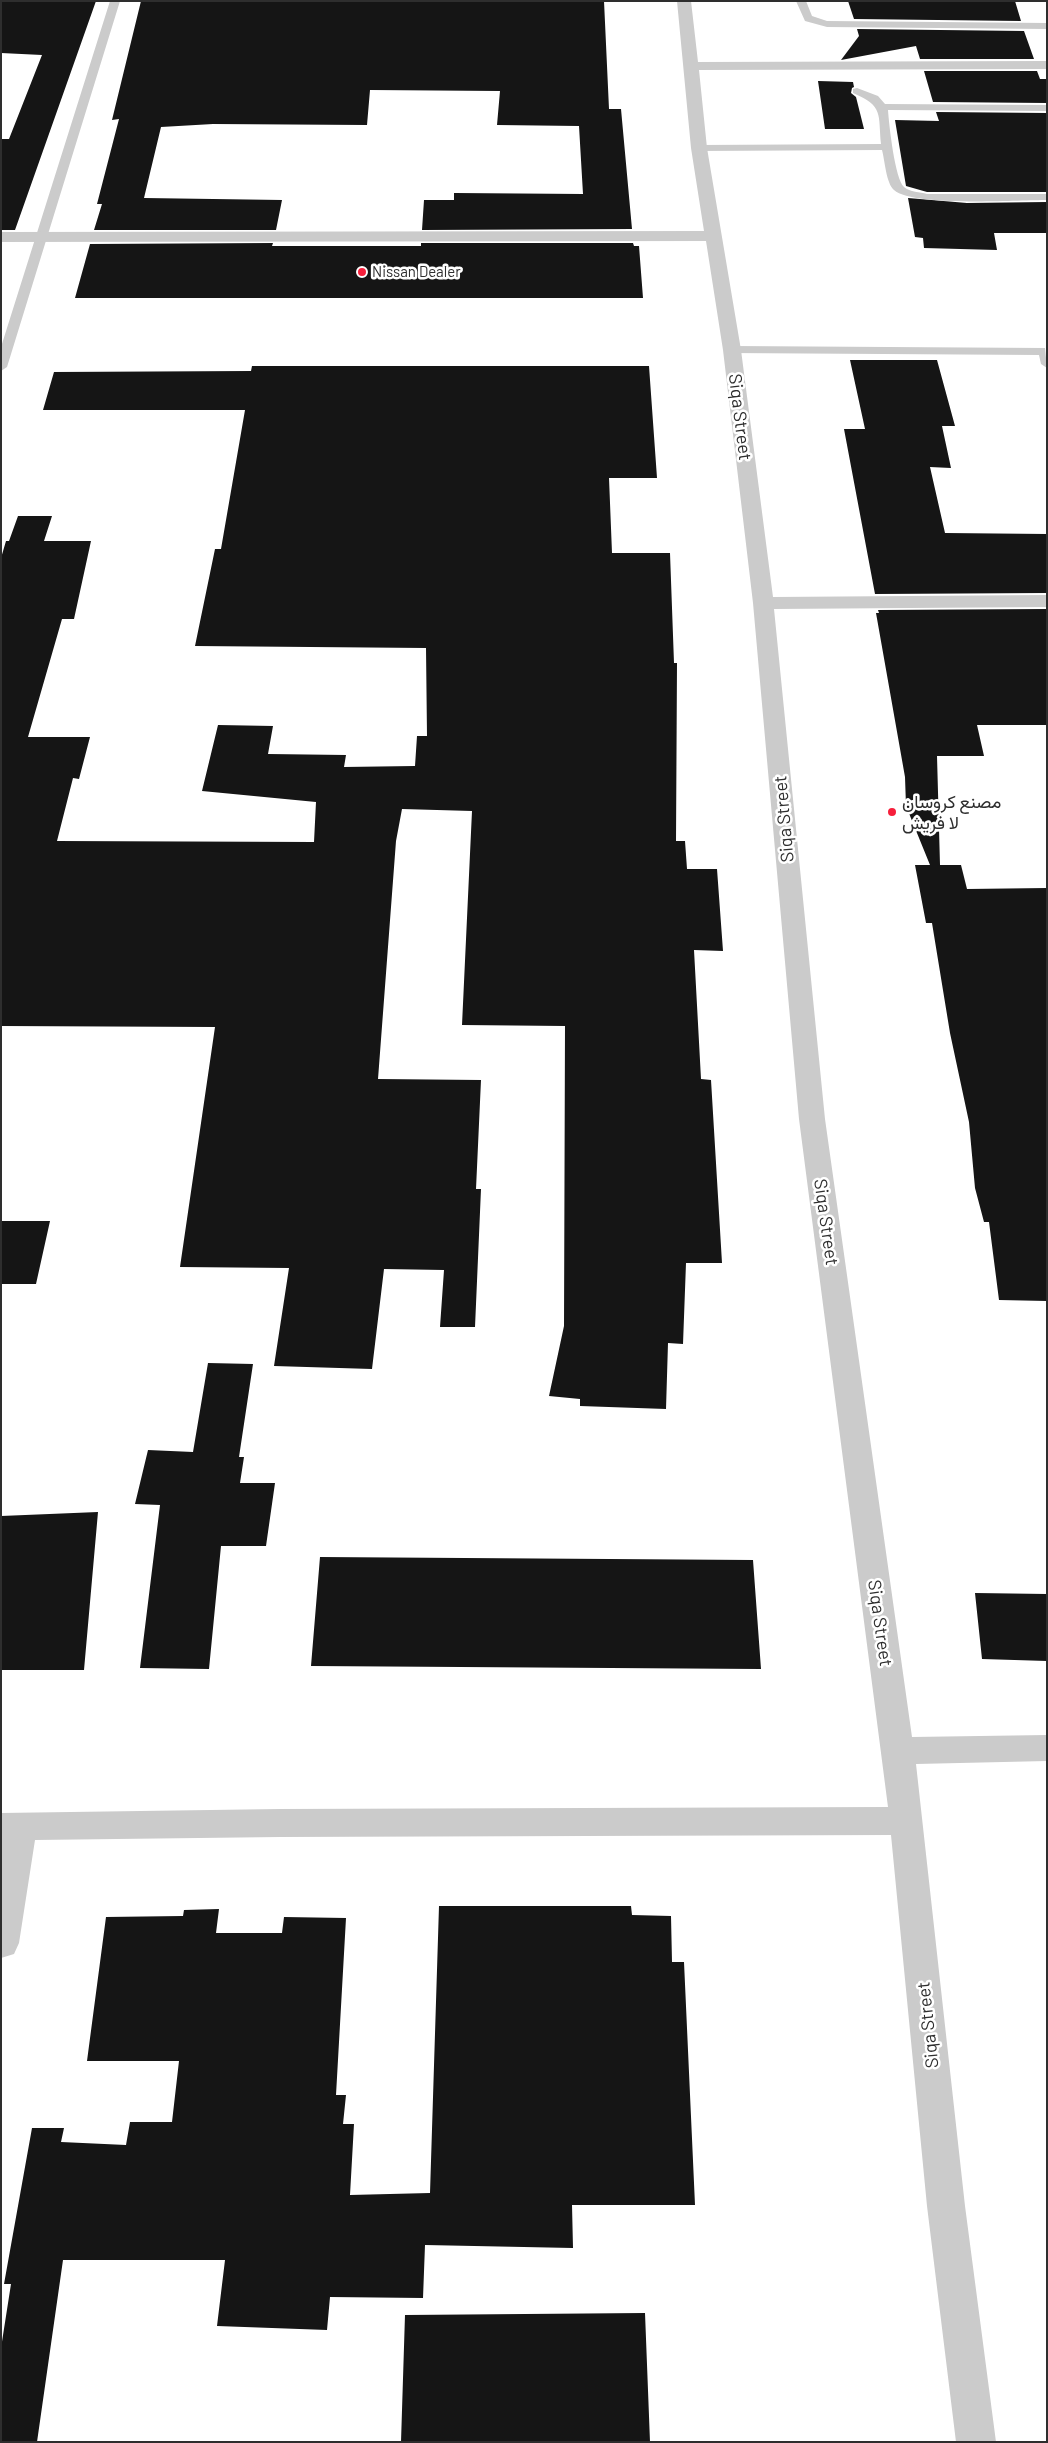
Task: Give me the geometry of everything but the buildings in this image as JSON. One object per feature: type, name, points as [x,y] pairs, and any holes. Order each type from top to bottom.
[{"type":"street","name":"Siqa Street","points":[[684,1],[699,148],[732,350],[763,603],[812,1119],[907,1821],[946,2206],[976,2442]]},
{"type":"street","points":[[690,66],[1047,65]]},
{"type":"street","points":[[1,237],[713,236]]},
{"type":"street","points":[[763,603],[1047,601]]},
{"type":"street","points":[[897,1752],[1047,1748]]},
{"type":"street","points":[[1,1943],[11,1827],[280,1823],[907,1821]]},
{"type":"lane","points":[[1,367],[115,1]]},
{"type":"lane","points":[[801,1],[804,17],[811,22],[827,24],[1047,26]]},
{"type":"lane","points":[[857,91],[874,98],[882,107],[887,147],[897,187],[905,193],[927,197],[1047,197]]},
{"type":"lane","points":[[882,107],[1047,108]]},
{"type":"lane","points":[[699,148],[887,147]]},
{"type":"lane","points":[[732,350],[1045,352],[1047,364]]},
{"type":"place","name":"Nissan Dealer","points":[[362,272]]},
{"type":"place","name":"مصنع كروسان لا فريش","points":[[892,812]]}]
